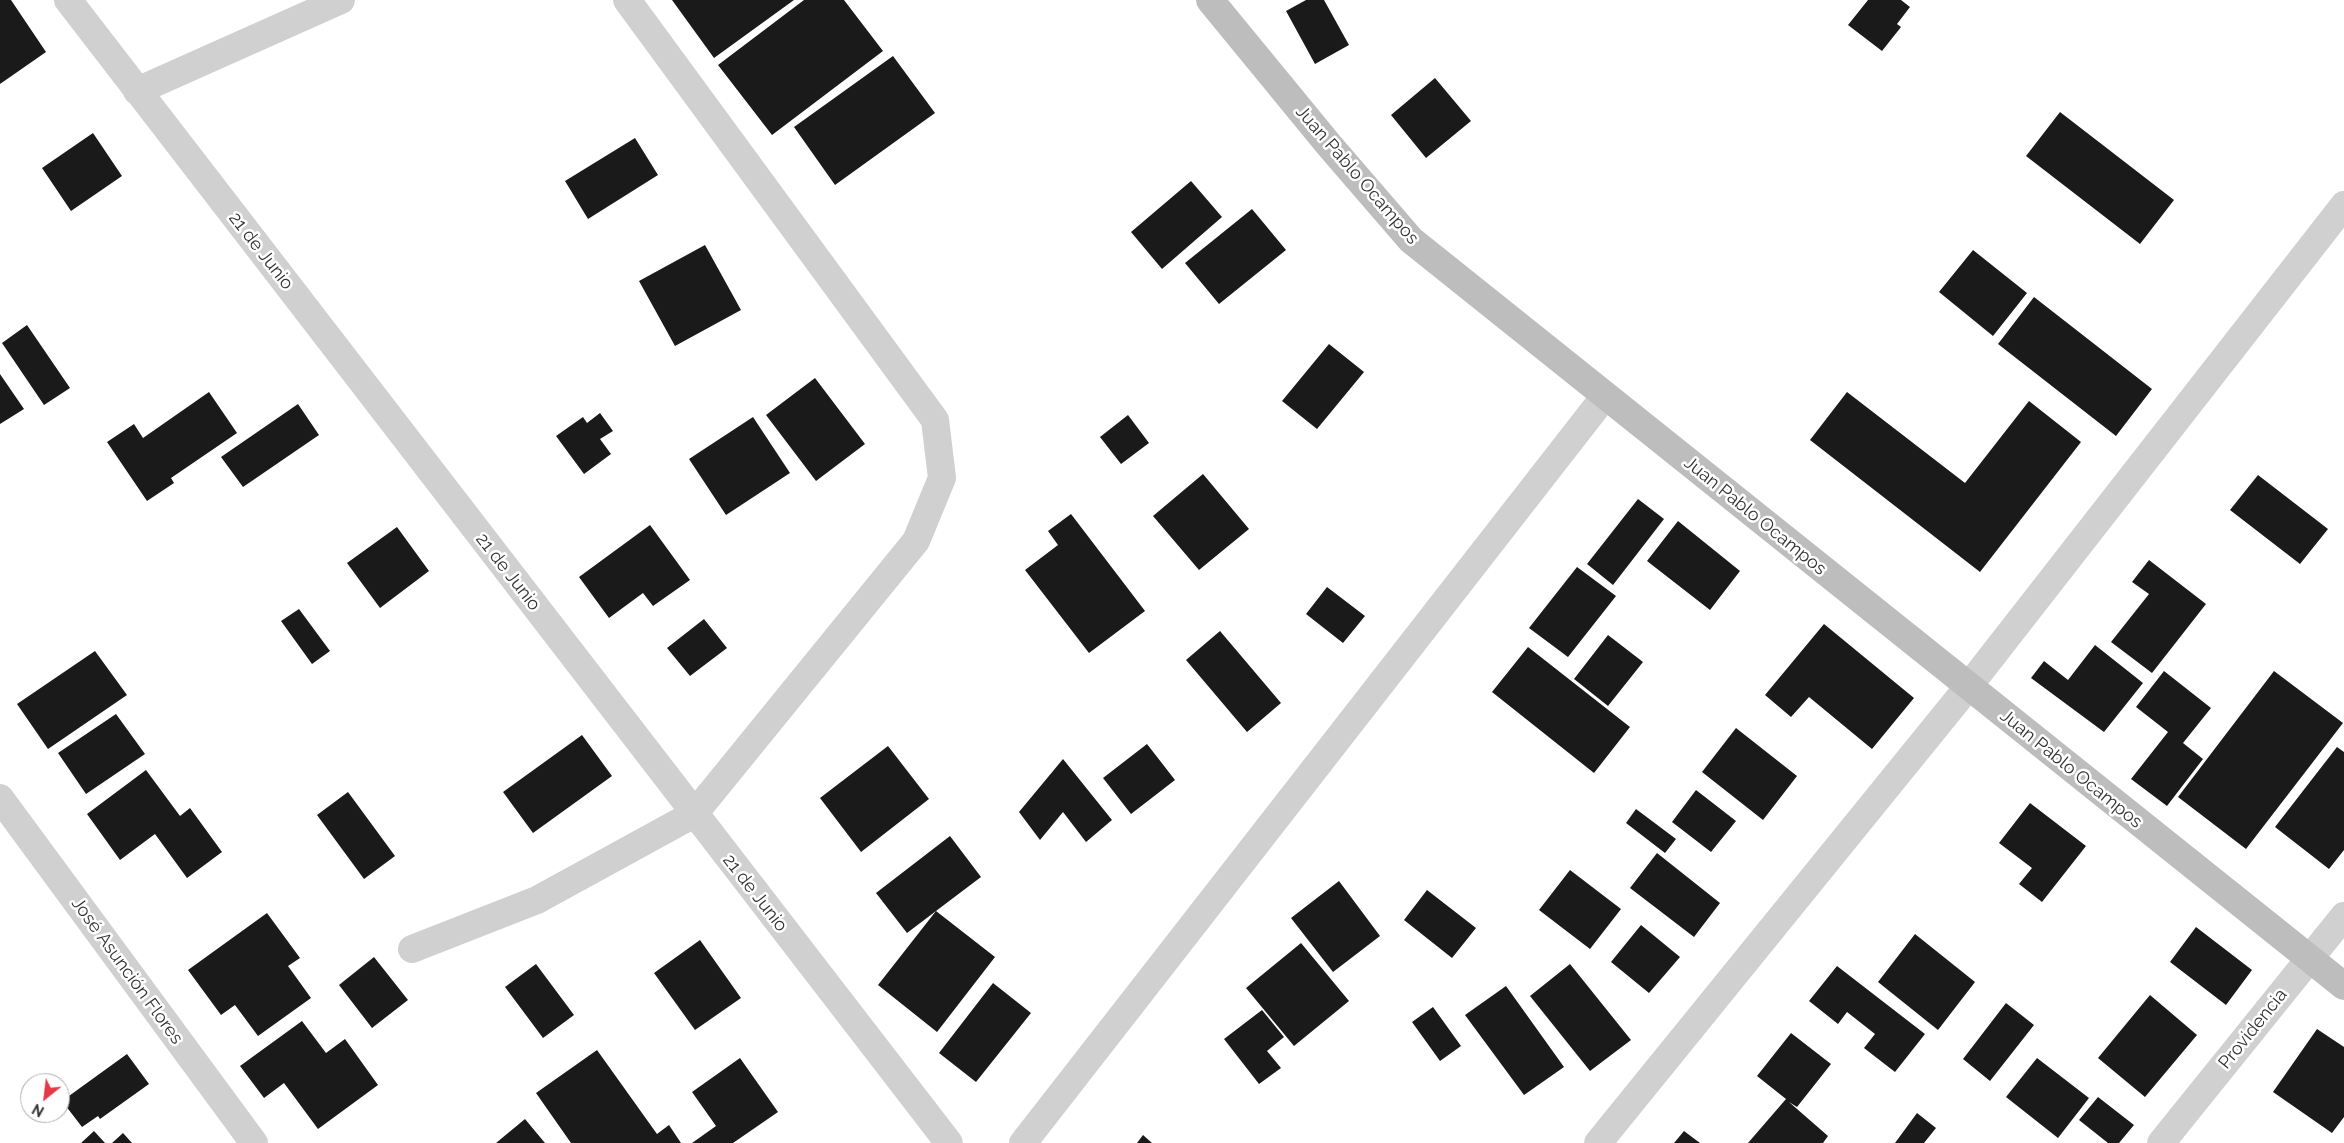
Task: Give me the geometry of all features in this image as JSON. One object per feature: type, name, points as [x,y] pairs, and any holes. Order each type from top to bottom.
[{"type":"street","name":"21 de Junio","points":[[68,0],[949,1143]]},
{"type":"street","points":[[137,91],[341,0]]},
{"type":"street","points":[[412,950],[538,900],[694,814],[916,541],[942,478],[935,420],[627,0]]},
{"type":"street","name":"Juan Pablo Ocampos","points":[[1210,0],[1329,145],[1411,240],[2344,986]]},
{"type":"street","points":[[1598,1143],[1968,687],[2344,205]]},
{"type":"street","points":[[1023,1143],[1605,396]]},
{"type":"street","name":"José Asunción Flores","points":[[0,798],[254,1143]]},
{"type":"street","name":"Providencia","points":[[2161,1143],[2344,916]]},
{"type":"building","points":[[0,0],[11,0],[46,52],[0,84]]},
{"type":"building","points":[[672,0],[794,0],[714,58]]},
{"type":"building","points":[[804,0],[844,0],[883,51],[772,135],[718,65]]},
{"type":"building","points":[[1306,0],[1324,0],[1349,45],[1315,64],[1286,11]]},
{"type":"building","points":[[1868,0],[1901,0],[1910,7],[1897,24],[1901,27],[1882,51],[1848,25]]},
{"type":"building","points":[[893,56],[935,113],[835,185],[794,127]]},
{"type":"building","points":[[1435,78],[1471,121],[1426,158],[1391,115]]},
{"type":"building","points":[[2060,112],[2174,200],[2140,244],[2026,156]]},
{"type":"building","points":[[93,133],[122,176],[71,211],[42,168]]},
{"type":"building","points":[[635,138],[658,175],[588,219],[565,181]]},
{"type":"building","points":[[1191,181],[1222,217],[1162,269],[1131,232]]},
{"type":"building","points":[[1252,209],[1286,250],[1219,304],[1185,263]]},
{"type":"building","points":[[705,245],[741,310],[675,346],[639,281]]},
{"type":"building","points":[[1973,250],[2027,293],[1993,336],[1939,292]]},
{"type":"building","points":[[2034,297],[2152,389],[2116,436],[1998,344]]},
{"type":"building","points":[[27,325],[70,388],[44,405],[2,343]]},
{"type":"building","points":[[1329,344],[1364,372],[1317,429],[1282,401]]},
{"type":"building","points":[[0,374],[24,409],[0,424]]},
{"type":"building","points":[[815,378],[865,444],[816,481],[766,415]]},
{"type":"building","points":[[209,392],[237,433],[171,478],[174,483],[147,501],[107,442],[134,424],[143,438]]},
{"type":"building","points":[[1847,392],[1965,483],[2029,401],[2081,442],[1980,572],[1810,440]]},
{"type":"building","points":[[298,404],[319,435],[243,487],[221,457]]},
{"type":"building","points":[[600,413],[613,431],[600,439],[611,454],[584,474],[556,436],[583,417],[587,423]]},
{"type":"building","points":[[1128,415],[1149,443],[1121,464],[1100,437]]},
{"type":"building","points":[[753,417],[790,473],[726,515],[689,459]]},
{"type":"building","points":[[1203,474],[1249,529],[1199,570],[1153,516]]},
{"type":"building","points":[[2258,475],[2328,529],[2300,564],[2230,510]]},
{"type":"building","points":[[1638,499],[1664,519],[1613,585],[1587,564]]},
{"type":"building","points":[[1071,514],[1145,611],[1089,653],[1025,570],[1058,545],[1048,531]]},
{"type":"building","points":[[1678,521],[1740,571],[1710,610],[1647,561]]},
{"type":"building","points":[[650,525],[690,580],[653,606],[643,593],[609,618],[579,577]]},
{"type":"building","points":[[397,527],[429,571],[380,608],[347,563]]},
{"type":"building","points":[[2149,560],[2206,604],[2152,673],[2111,642],[2149,594],[2132,582]]},
{"type":"building","points":[[1577,567],[1616,596],[1568,657],[1529,628]]},
{"type":"building","points":[[1327,587],[1365,616],[1343,643],[1306,614]]},
{"type":"building","points":[[299,609],[330,651],[312,664],[281,621]]},
{"type":"building","points":[[704,619],[727,648],[690,676],[667,648]]},
{"type":"building","points":[[1824,624],[1914,698],[1872,749],[1809,697],[1791,717],[1765,695]]},
{"type":"building","points":[[1220,631],[1281,703],[1247,732],[1186,660]]},
{"type":"building","points":[[1608,635],[1643,662],[1608,706],[1574,679]]},
{"type":"building","points":[[2095,645],[2143,683],[2104,732],[2031,678],[2044,661],[2068,680]]},
{"type":"building","points":[[1528,647],[1630,727],[1594,773],[1492,692]]},
{"type":"building","points":[[95,651],[127,695],[48,749],[17,704]]},
{"type":"building","points":[[2164,671],[2211,708],[2183,743],[2203,759],[2167,806],[2131,779],[2168,732],[2136,707]]},
{"type":"building","points":[[2274,671],[2343,723],[2246,849],[2178,797]]},
{"type":"building","points":[[116,714],[145,754],[86,794],[58,753]]},
{"type":"building","points":[[1736,728],[1797,776],[1763,820],[1702,772]]},
{"type":"building","points":[[582,735],[612,776],[533,833],[503,792]]},
{"type":"building","points":[[1147,744],[1175,780],[1131,814],[1103,778]]},
{"type":"building","points":[[888,746],[929,799],[861,852],[820,798]]},
{"type":"building","points":[[2337,747],[2344,752],[2344,850],[2329,869],[2275,827]]},
{"type":"building","points":[[1063,759],[1112,820],[1086,842],[1063,812],[1040,840],[1019,812]]},
{"type":"building","points":[[146,770],[180,816],[190,808],[222,852],[187,878],[155,834],[120,860],[87,814]]},
{"type":"building","points":[[1696,790],[1736,821],[1711,852],[1672,822]]},
{"type":"building","points":[[348,792],[395,856],[364,879],[317,815]]},
{"type":"building","points":[[2030,803],[2086,846],[2042,902],[2019,884],[2032,868],[1999,843]]},
{"type":"building","points":[[1636,809],[1676,839],[1665,853],[1626,823]]},
{"type":"building","points":[[950,836],[981,877],[907,933],[876,893]]},
{"type":"building","points":[[1657,853],[1720,903],[1694,937],[1630,888]]},
{"type":"building","points":[[1570,870],[1621,909],[1590,949],[1539,910]]},
{"type":"building","points":[[1339,881],[1380,936],[1333,972],[1291,918]]},
{"type":"building","points":[[1427,890],[1476,928],[1452,958],[1404,920]]},
{"type":"building","points":[[936,911],[995,957],[937,1032],[878,985]]},
{"type":"building","points":[[267,913],[300,958],[288,966],[311,998],[258,1036],[235,1005],[221,1015],[188,970]]},
{"type":"building","points":[[1641,925],[1680,957],[1649,993],[1611,962]]},
{"type":"building","points":[[2196,927],[2252,970],[2226,1005],[2170,962]]},
{"type":"building","points":[[1915,934],[1975,982],[1938,1030],[1878,982]]},
{"type":"building","points":[[700,940],[741,998],[695,1030],[654,973]]},
{"type":"building","points":[[1301,943],[1349,1001],[1294,1046],[1246,988]]},
{"type":"building","points":[[374,957],[408,1000],[372,1028],[339,985]]},
{"type":"building","points":[[536,964],[574,1015],[543,1038],[505,987]]},
{"type":"building","points":[[1570,964],[1631,1040],[1590,1071],[1530,996]]},
{"type":"building","points":[[1837,966],[1925,1034],[1895,1072],[1864,1048],[1875,1034],[1847,1012],[1838,1024],[1809,1001]]},
{"type":"building","points":[[993,983],[1031,1013],[976,1082],[939,1053]]},
{"type":"building","points":[[1506,986],[1564,1067],[1524,1095],[1465,1015]]},
{"type":"building","points":[[2150,995],[2197,1035],[2145,1097],[2098,1058]]},
{"type":"building","points":[[2006,1003],[2034,1025],[1990,1081],[1963,1059]]},
{"type":"building","points":[[1433,1007],[1461,1046],[1440,1061],[1412,1022]]},
{"type":"building","points":[[1262,1010],[1284,1037],[1267,1051],[1281,1068],[1259,1084],[1224,1039]]},
{"type":"building","points":[[302,1021],[326,1053],[345,1039],[378,1085],[318,1129],[284,1083],[264,1098],[240,1066]]},
{"type":"building","points":[[2317,1029],[2344,1047],[2344,1117],[2332,1133],[2273,1092]]},
{"type":"building","points":[[1791,1033],[1831,1064],[1797,1107],[1789,1102],[1828,1136],[1823,1143],[1748,1143],[1786,1099],[1757,1076]]},
{"type":"building","points":[[597,1050],[657,1134],[669,1125],[681,1143],[571,1143],[536,1093]]},
{"type":"building","points":[[127,1054],[149,1084],[100,1119],[98,1116],[82,1127],[70,1111],[70,1095]]},
{"type":"building","points":[[740,1058],[778,1112],[733,1143],[692,1143],[716,1126],[692,1092]]},
{"type":"building","points":[[2037,1058],[2089,1098],[2058,1138],[2006,1097]]},
{"type":"building","points":[[2098,1097],[2134,1125],[2119,1143],[2108,1143],[2079,1120]]},
{"type":"building","points":[[1917,1113],[1936,1128],[1924,1143],[1895,1143]]},
{"type":"building","points":[[525,1119],[545,1143],[496,1143]]},
{"type":"building","points":[[94,1131],[105,1143],[81,1143]]},
{"type":"building","points":[[1684,1131],[1700,1143],[1674,1143]]},
{"type":"building","points":[[123,1133],[132,1143],[112,1143]]},
{"type":"building","points":[[1143,1135],[1152,1143],[1137,1143]]}]
